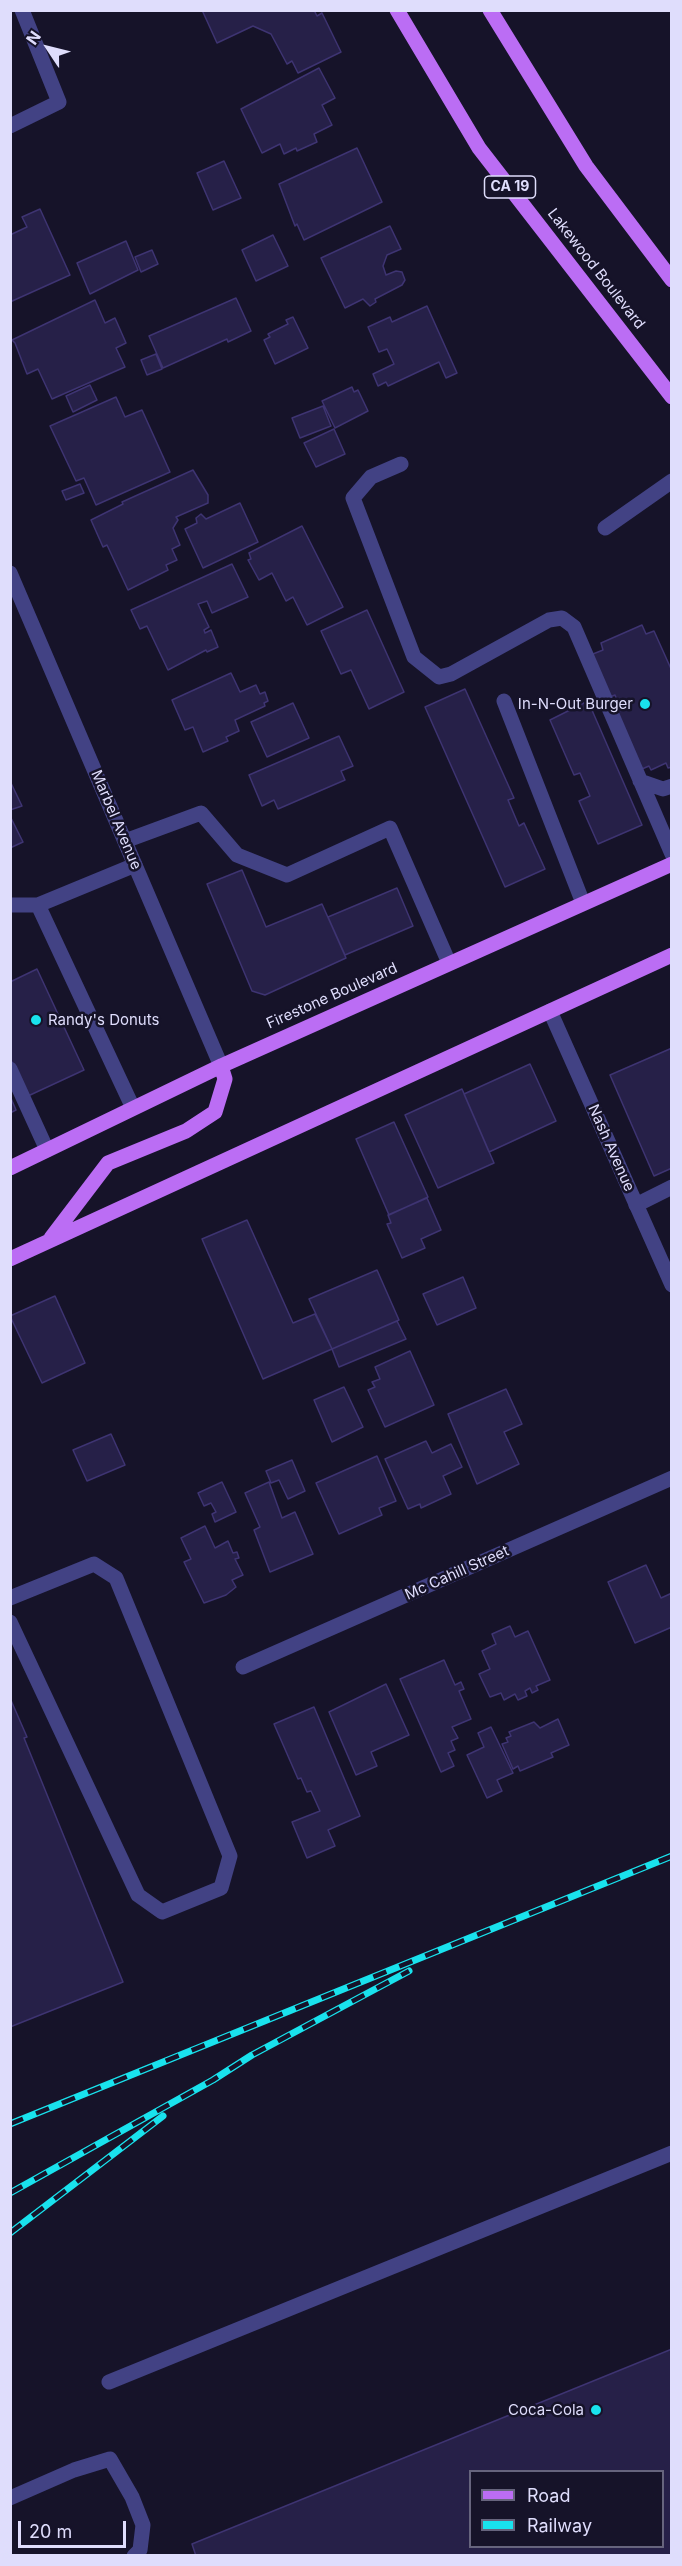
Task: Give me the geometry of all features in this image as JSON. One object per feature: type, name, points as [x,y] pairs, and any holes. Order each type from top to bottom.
[{"type":"main road","name":"Lakewood Boulevard","points":[[397,10],[479,148],[672,397]]},
{"type":"main road","points":[[490,10],[550,111],[586,166],[672,280]]},
{"type":"main road","name":"Firestone Boulevard","points":[[12,1169],[221,1066],[672,864]]},
{"type":"main road","points":[[10,1259],[672,955]]},
{"type":"main road","points":[[50,1240],[108,1163],[186,1131],[215,1112],[225,1079],[221,1066]]},
{"type":"street","points":[[10,126],[59,102],[22,10]]},
{"type":"street","points":[[401,464],[371,477],[353,498],[414,657],[439,677],[451,674],[549,620],[562,618],[574,627],[672,854]]},
{"type":"street","points":[[605,528],[672,481]]},
{"type":"street","name":"Marbel Avenue","points":[[10,573],[221,1066]]},
{"type":"street","points":[[504,701],[583,903]]},
{"type":"street","points":[[640,782],[663,789],[672,786]]},
{"type":"street","points":[[125,841],[201,813],[237,855],[287,875],[390,828],[449,963]]},
{"type":"street","points":[[10,905],[38,905],[135,865]]},
{"type":"street","points":[[38,905],[134,1108]]},
{"type":"street","name":"Nash Avenue","points":[[550,1011],[672,1285]]},
{"type":"street","points":[[10,1069],[47,1150]]},
{"type":"street","points":[[636,1205],[672,1187]]},
{"type":"street","name":"Mc Cahill Street","points":[[243,1667],[672,1478]]},
{"type":"street","points":[[10,1598],[94,1564],[116,1578],[230,1856],[221,1888],[162,1912],[138,1895],[11,1623]]},
{"type":"street","points":[[108,2382],[672,2153]]},
{"type":"street","points":[[10,2498],[74,2470],[110,2459],[132,2497],[143,2525],[140,2554]]},
{"type":"building","points":[[202,10],[314,10],[317,16],[322,13],[341,52],[298,73],[292,61],[287,64],[271,34],[253,26],[217,43]]},
{"type":"building","points":[[319,68],[335,98],[322,105],[332,125],[314,134],[317,142],[297,151],[296,148],[284,154],[280,144],[262,153],[241,109]]},
{"type":"building","points":[[357,148],[382,202],[304,240],[297,224],[295,226],[279,184]]},
{"type":"building","points":[[224,161],[241,198],[213,210],[197,173]]},
{"type":"building","points":[[40,209],[70,275],[10,302],[10,235],[27,227],[22,217]]},
{"type":"building","points":[[390,226],[401,249],[387,255],[383,266],[386,275],[396,271],[402,272],[405,280],[402,285],[375,299],[376,302],[370,306],[363,299],[345,308],[321,258]]},
{"type":"building","points":[[273,235],[288,266],[256,281],[242,250]]},
{"type":"building","points":[[126,241],[138,270],[90,294],[77,263]]},
{"type":"building","points":[[152,250],[158,264],[141,272],[135,257]]},
{"type":"building","points":[[236,298],[251,331],[228,342],[227,339],[163,368],[149,336]]},
{"type":"building","points":[[95,300],[105,323],[115,318],[126,343],[116,348],[125,367],[52,399],[38,369],[27,374],[12,340]]},
{"type":"building","points":[[427,306],[457,373],[446,378],[439,362],[388,386],[386,382],[378,386],[373,374],[394,364],[387,349],[379,352],[368,327],[390,317],[392,322]]},
{"type":"building","points":[[293,317],[308,348],[275,364],[264,340],[270,337],[268,334],[288,324],[286,320]]},
{"type":"building","points":[[156,354],[162,369],[147,375],[141,360]]},
{"type":"building","points":[[90,385],[97,400],[73,412],[66,396]]},
{"type":"building","points":[[352,387],[354,392],[358,390],[368,411],[335,428],[322,401]]},
{"type":"building","points":[[116,397],[125,417],[142,410],[170,472],[96,505],[84,478],[76,481],[50,426]]},
{"type":"building","points":[[323,406],[331,426],[300,438],[292,418]]},
{"type":"building","points":[[334,429],[345,454],[316,467],[304,443]]},
{"type":"building","points":[[193,470],[208,495],[208,503],[176,517],[178,520],[173,528],[180,545],[172,549],[177,560],[166,565],[168,570],[128,590],[107,545],[103,547],[91,520],[123,504],[122,502]]},
{"type":"building","points":[[80,484],[84,493],[66,500],[62,491]]},
{"type":"building","points":[[240,503],[258,542],[203,568],[185,529],[197,523],[196,518],[201,514],[206,519]]},
{"type":"building","points":[[302,526],[343,607],[307,625],[293,597],[286,601],[272,573],[259,580],[248,560],[251,559],[249,553]]},
{"type":"building","points":[[232,564],[248,597],[212,613],[207,601],[198,604],[209,627],[204,630],[205,633],[211,630],[218,647],[207,652],[206,650],[168,670],[147,626],[140,629],[131,610]]},
{"type":"building","points":[[367,610],[404,692],[369,709],[351,670],[341,674],[321,631]]},
{"type":"building","name":"In-N-Out Burger","points":[[642,625],[646,634],[654,631],[672,671],[672,767],[668,768],[666,763],[651,770],[649,766],[642,769],[613,714],[621,710],[615,695],[610,697],[588,656],[603,650],[601,643]]},
{"type":"building","points":[[231,673],[240,692],[256,685],[260,694],[265,692],[268,701],[264,703],[265,706],[235,720],[239,731],[226,737],[228,741],[203,752],[193,727],[185,730],[172,700]]},
{"type":"building","points":[[465,689],[514,798],[508,800],[519,826],[524,823],[545,869],[505,887],[425,707]]},
{"type":"building","points":[[588,701],[642,825],[598,844],[579,801],[590,796],[580,773],[574,775],[550,720]]},
{"type":"building","points":[[293,703],[309,738],[267,757],[251,722]]},
{"type":"building","points":[[339,736],[353,766],[341,771],[345,780],[278,809],[274,800],[262,806],[249,775]]},
{"type":"building","points":[[10,781],[22,806],[10,810]]},
{"type":"building","points":[[10,816],[23,842],[10,848]]},
{"type":"building","points":[[242,870],[266,927],[322,904],[346,958],[265,995],[252,991],[207,884]]},
{"type":"building","points":[[397,888],[413,926],[345,955],[328,917]]},
{"type":"building","name":"Randy's Donuts","points":[[37,969],[84,1070],[28,1096],[10,1058],[10,982]]},
{"type":"building","points":[[672,1048],[672,1168],[654,1176],[610,1075]]},
{"type":"building","points":[[530,1064],[556,1121],[489,1152],[464,1094]]},
{"type":"building","points":[[462,1089],[494,1163],[438,1188],[405,1115]]},
{"type":"building","points":[[10,1096],[16,1110],[10,1113]]},
{"type":"building","points":[[394,1122],[428,1197],[389,1215],[356,1139]]},
{"type":"building","points":[[427,1198],[441,1230],[421,1239],[425,1248],[402,1258],[387,1224],[391,1223],[388,1215]]},
{"type":"building","points":[[247,1220],[293,1323],[315,1314],[332,1349],[263,1379],[202,1239]]},
{"type":"building","points":[[377,1270],[399,1320],[332,1349],[309,1299]]},
{"type":"building","points":[[463,1277],[476,1308],[437,1325],[423,1294]]},
{"type":"building","points":[[55,1296],[85,1363],[42,1383],[10,1316]]},
{"type":"building","points":[[397,1321],[406,1339],[339,1367],[332,1349]]},
{"type":"building","points":[[410,1351],[434,1405],[385,1427],[368,1390],[375,1387],[372,1382],[380,1379],[375,1367]]},
{"type":"building","points":[[344,1387],[363,1427],[332,1442],[314,1400]]},
{"type":"building","points":[[506,1389],[522,1424],[504,1432],[519,1464],[477,1484],[448,1414]]},
{"type":"building","points":[[111,1434],[125,1465],[87,1481],[73,1450]]},
{"type":"building","points":[[426,1441],[432,1453],[451,1444],[462,1467],[443,1476],[451,1494],[421,1508],[420,1504],[408,1509],[385,1459]]},
{"type":"building","points":[[377,1456],[396,1501],[379,1508],[382,1515],[339,1534],[316,1483]]},
{"type":"building","points":[[292,1460],[305,1491],[288,1499],[279,1480],[271,1483],[266,1471]]},
{"type":"building","points":[[222,1482],[236,1512],[215,1522],[212,1514],[216,1512],[211,1503],[204,1506],[198,1493]]},
{"type":"building","points":[[269,1482],[282,1518],[295,1512],[313,1554],[270,1572],[254,1530],[260,1527],[245,1493]]},
{"type":"building","points":[[205,1526],[215,1548],[228,1541],[233,1553],[237,1552],[239,1558],[235,1559],[243,1575],[232,1580],[236,1587],[226,1595],[204,1603],[184,1562],[191,1559],[181,1538]]},
{"type":"building","points":[[646,1565],[661,1598],[672,1593],[672,1627],[635,1643],[608,1582]]},
{"type":"building","points":[[510,1626],[515,1637],[528,1631],[550,1680],[536,1686],[538,1690],[532,1693],[530,1688],[525,1691],[527,1696],[518,1700],[515,1694],[504,1700],[501,1693],[490,1697],[479,1674],[490,1669],[482,1651],[496,1644],[492,1634]]},
{"type":"building","points":[[444,1660],[455,1685],[461,1682],[464,1689],[459,1691],[471,1719],[452,1727],[458,1738],[451,1741],[455,1750],[448,1753],[454,1766],[441,1772],[400,1679]]},
{"type":"building","points":[[386,1684],[409,1735],[371,1752],[377,1766],[356,1775],[329,1712]]},
{"type":"building","points":[[10,1698],[123,1982],[10,2027]]},
{"type":"building","points":[[314,1707],[360,1816],[328,1830],[335,1846],[307,1858],[292,1822],[320,1811],[311,1791],[307,1792],[301,1778],[298,1779],[274,1724]]},
{"type":"building","points":[[558,1719],[569,1745],[551,1753],[553,1757],[520,1771],[518,1766],[513,1769],[502,1744],[508,1742],[506,1738],[511,1736],[509,1732],[534,1722],[540,1728]]},
{"type":"building","points":[[491,1727],[513,1773],[497,1780],[502,1791],[487,1798],[467,1755],[484,1747],[478,1733]]},
{"type":"building","name":"Coca-Cola","points":[[672,2349],[672,2556],[196,2556],[192,2544]]},
{"type":"railway","points":[[10,2124],[672,1856]]},
{"type":"railway","points":[[10,2193],[213,2080],[252,2055],[409,1971]]},
{"type":"railway","points":[[10,2233],[163,2116]]},
{"type":"place","name":"In-N-Out Burger","points":[[645,704]]},
{"type":"place","name":"Randy's Donuts","points":[[36,1020]]},
{"type":"place","name":"Coca-Cola","points":[[596,2410]]}]
